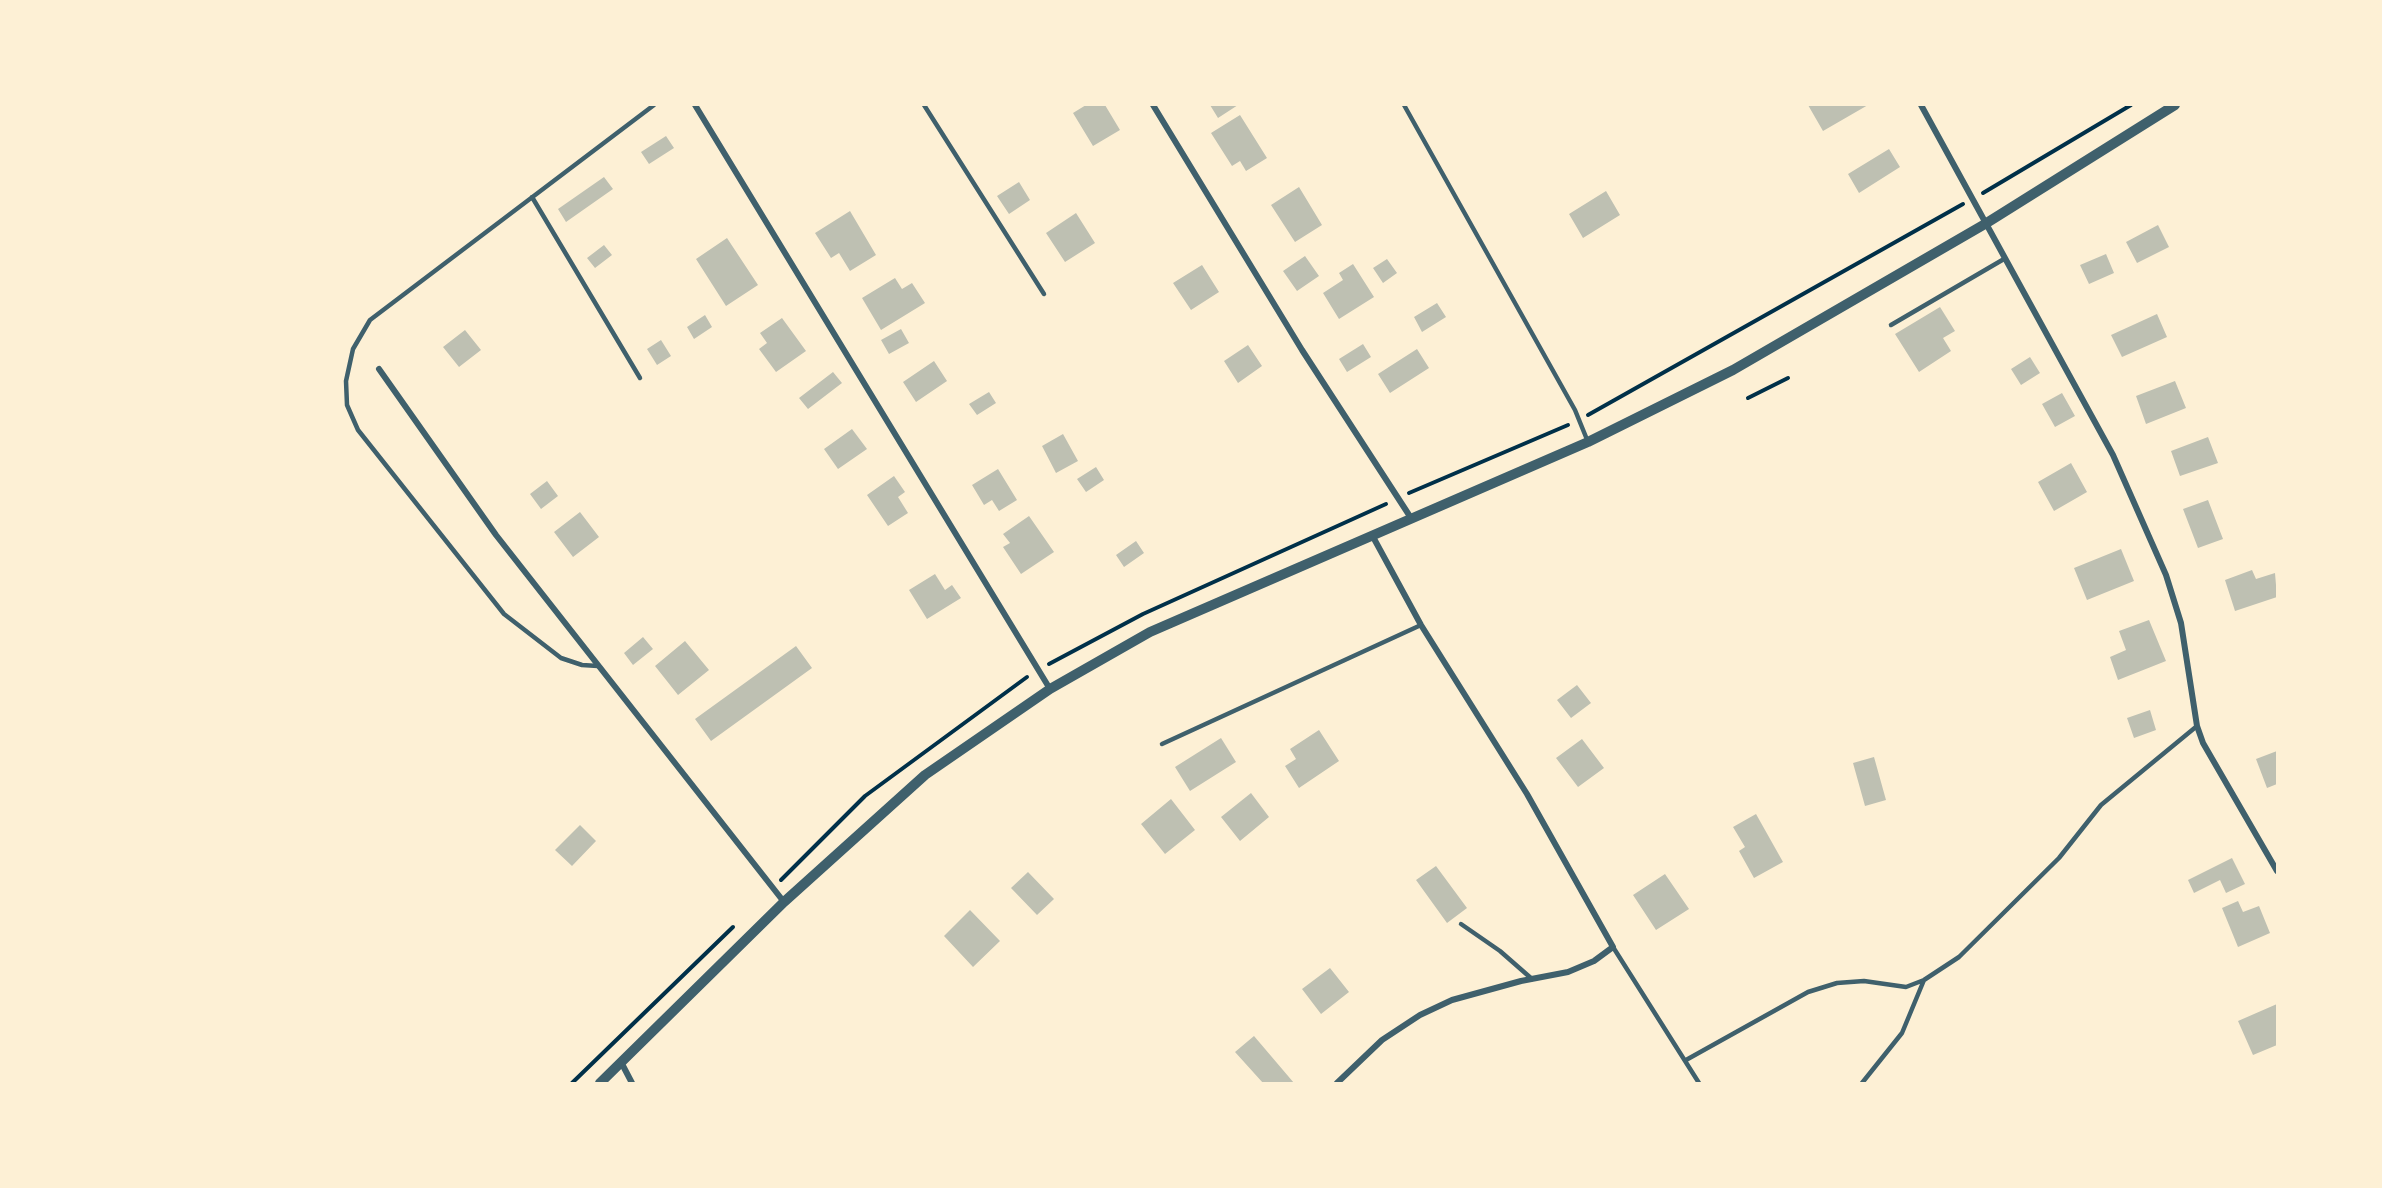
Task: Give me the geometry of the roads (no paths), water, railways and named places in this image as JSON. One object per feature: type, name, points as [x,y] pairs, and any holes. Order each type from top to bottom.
[{"type":"street","points":[[695,105],[1050,689]]},
{"type":"street","points":[[1153,105],[1302,351],[1411,518]]},
{"type":"street","points":[[1921,105],[2113,455],[2166,575],[2181,623],[2197,726],[2203,743],[2277,871]]},
{"type":"street","points":[[600,1083],[784,902],[925,775],[1050,689],[1150,632],[1588,442],[1733,370],[1985,224],[2175,105]]},
{"type":"street","points":[[379,369],[496,535],[784,902]]},
{"type":"street","points":[[1337,1083],[1382,1040],[1420,1015],[1452,1000],[1568,972],[1594,961],[1613,947],[1527,794],[1421,625],[1372,535]]},
{"type":"street","points":[[621,1062],[632,1083]]},
{"type":"lane","points":[[599,666],[582,665],[561,658],[504,614],[358,430],[347,405],[346,381],[353,348],[370,320],[654,105]]},
{"type":"lane","points":[[924,105],[1044,294]]},
{"type":"lane","points":[[1404,105],[1579,420],[1588,442]]},
{"type":"lane","points":[[532,197],[640,378]]},
{"type":"lane","points":[[1891,325],[2004,259]]},
{"type":"lane","points":[[1162,744],[1421,625]]},
{"type":"lane","points":[[1686,1060],[1808,992],[1837,983],[1864,981],[1906,987],[1924,980],[1959,957],[2008,910],[2059,858],[2101,805],[2197,726]]},
{"type":"lane","points":[[1461,924],[1500,951],[1533,979]]},
{"type":"lane","points":[[1613,947],[1699,1083]]},
{"type":"lane","points":[[1862,1083],[1902,1033],[1924,980]]}]
